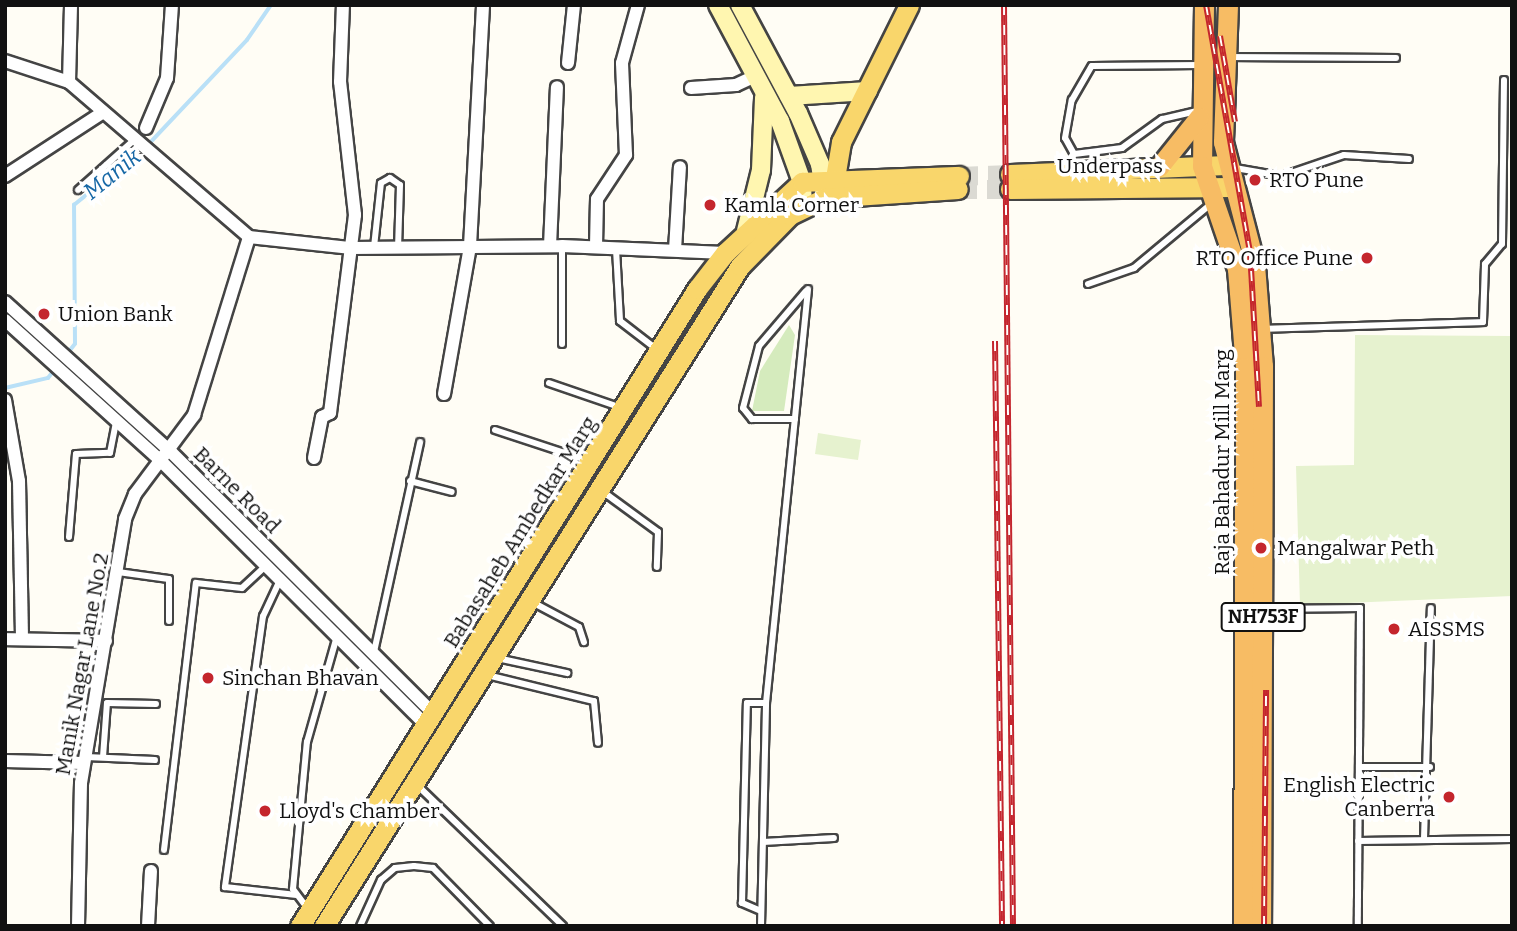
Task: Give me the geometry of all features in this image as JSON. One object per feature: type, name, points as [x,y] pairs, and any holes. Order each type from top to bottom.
[{"type":"highway","name":"Raja Bahadur Mill Marg","points":[[1204,5],[1200,113],[1202,166],[1237,268],[1243,309],[1261,926]]},
{"type":"highway","name":"Raja Bahadur Mill Marg","points":[[1228,5],[1226,165],[1255,265],[1262,329],[1263,609],[1254,715],[1243,926]]},
{"type":"highway","points":[[1159,167],[1200,113]]},
{"type":"main road","points":[[718,5],[761,82],[803,182],[803,205]]},
{"type":"main road","points":[[740,5],[834,184]]},
{"type":"main road","points":[[834,184],[851,123],[909,5]]},
{"type":"main road","points":[[747,231],[761,170],[761,82]]},
{"type":"main road","points":[[789,96],[868,91]]},
{"type":"main road","name":"Underpass","points":[[1226,165],[1159,167],[1010,181],[1211,194],[1233,187]]},
{"type":"main road","points":[[803,182],[958,183]]},
{"type":"main road","name":"Babasaheb Ambedkar Marg","points":[[303,910],[429,719],[725,253],[803,182]]},
{"type":"main road","name":"Babasaheb Ambedkar Marg","points":[[324,926],[712,302],[803,205],[834,184]]},
{"type":"street","points":[[69,82],[71,5]]},
{"type":"street","points":[[146,128],[167,78],[172,5]]},
{"type":"street","points":[[314,458],[323,417],[330,413],[355,215],[340,82],[343,5]]},
{"type":"street","points":[[444,394],[471,246],[483,5]]},
{"type":"street","points":[[568,64],[574,5]]},
{"type":"street","points":[[596,246],[597,200],[626,155],[622,63],[638,5]]},
{"type":"street","points":[[5,61],[69,82],[156,162],[249,237],[351,248],[596,246],[725,253]]},
{"type":"street","points":[[691,88],[761,82]]},
{"type":"street","points":[[556,246],[557,87]]},
{"type":"street","points":[[5,159],[6,176],[102,113]]},
{"type":"street","points":[[675,250],[680,167]]},
{"type":"street","name":"Manik Nagar Lane No.2","points":[[78,926],[83,760],[135,494],[167,457],[194,415],[249,237]]},
{"type":"street","name":"Barne Road","points":[[5,302],[116,420],[167,457],[266,566],[337,636],[429,719]]},
{"type":"street","name":"Barne Road","points":[[5,320],[61,362],[167,457],[374,654],[429,719]]},
{"type":"street","points":[[5,400],[19,481],[22,639]]},
{"type":"street","points":[[5,639],[106,641]]},
{"type":"street","points":[[5,761],[83,760]]},
{"type":"street","points":[[148,926],[151,871]]},
{"type":"lane","points":[[1226,57],[1396,58]]},
{"type":"lane","points":[[1200,113],[1162,119],[1122,149],[1074,154],[1065,138],[1072,100],[1092,66],[1202,65]]},
{"type":"lane","points":[[1262,329],[1483,321],[1485,264],[1502,244],[1504,80]]},
{"type":"lane","points":[[78,190],[136,144]]},
{"type":"lane","points":[[1226,165],[1282,176],[1343,155],[1409,159]]},
{"type":"lane","points":[[374,248],[381,183],[390,178],[400,184],[398,247]]},
{"type":"lane","points":[[1087,284],[1134,268],[1211,194]]},
{"type":"lane","points":[[556,246],[562,344]]},
{"type":"lane","points":[[616,247],[620,321],[661,351]]},
{"type":"lane","points":[[761,926],[766,703],[795,419],[808,289],[759,346],[743,408],[752,419],[795,419]]},
{"type":"lane","points":[[549,383],[624,409]]},
{"type":"lane","points":[[69,537],[76,454],[110,453],[116,420]]},
{"type":"lane","points":[[495,429],[591,462]]},
{"type":"lane","points":[[374,654],[420,442]]},
{"type":"lane","points":[[410,481],[452,492]]},
{"type":"lane","points":[[597,488],[658,532],[657,567]]},
{"type":"lane","points":[[164,850],[196,583],[242,588],[266,566]]},
{"type":"lane","points":[[118,572],[169,579],[169,621]]},
{"type":"lane","points":[[280,580],[263,616],[225,887],[303,910],[307,742],[337,636]]},
{"type":"lane","points":[[527,600],[579,627],[584,642]]},
{"type":"lane","points":[[1263,609],[1360,608],[1358,926]]},
{"type":"lane","points":[[1424,839],[1430,768],[1431,608]]},
{"type":"lane","points":[[486,665],[568,673]]},
{"type":"lane","points":[[486,665],[594,701],[598,743]]},
{"type":"lane","points":[[103,757],[107,703],[156,704]]},
{"type":"lane","points":[[761,911],[741,903],[747,703],[766,703]]},
{"type":"lane","points":[[83,760],[103,757],[155,760]]},
{"type":"lane","points":[[1359,767],[1430,768]]},
{"type":"lane","points":[[413,781],[563,926]]},
{"type":"lane","points":[[763,842],[834,838]]},
{"type":"lane","points":[[1358,841],[1512,839]]},
{"type":"lane","points":[[360,926],[381,880],[395,868],[414,866],[433,868],[490,926]]},
{"type":"green space","points":[[789,325],[795,335],[784,411],[752,411],[760,371]]},
{"type":"green space","points":[[1355,335],[1512,336],[1512,596],[1300,605],[1296,466],[1354,465]]},
{"type":"green space","points":[[818,433],[861,440],[858,460],[815,454]]},
{"type":"waterway","name":"Manik","points":[[148,145],[247,40],[271,5]]},
{"type":"waterway","name":"Manik","points":[[5,388],[48,378],[75,344],[74,205],[142,150]]},
{"type":"tunnel","points":[[959,176],[1010,174]]},
{"type":"tunnel","points":[[958,189],[1010,189]]},
{"type":"railway","points":[[1004,5],[1013,926]]},
{"type":"railway","points":[[1206,5],[1250,251],[1259,407]]},
{"type":"railway","points":[[1220,36],[1235,122]]},
{"type":"railway","points":[[995,341],[1002,926]]},
{"type":"railway","points":[[1264,926],[1266,690]]},
{"type":"place","name":"RTO Pune","points":[[1255,180]]},
{"type":"place","name":"Kamla Corner","points":[[710,205]]},
{"type":"place","name":"RTO Office Pune","points":[[1367,258]]},
{"type":"place","name":"Union Bank","points":[[44,314]]},
{"type":"place","name":"Mangalwar Peth","points":[[1261,548]]},
{"type":"place","name":"AISSMS","points":[[1394,629]]},
{"type":"place","name":"Sinchan Bhavan","points":[[208,678]]},
{"type":"place","name":"English Electric Canberra","points":[[1449,797]]},
{"type":"place","name":"Lloyd's Chamber","points":[[265,811]]}]
